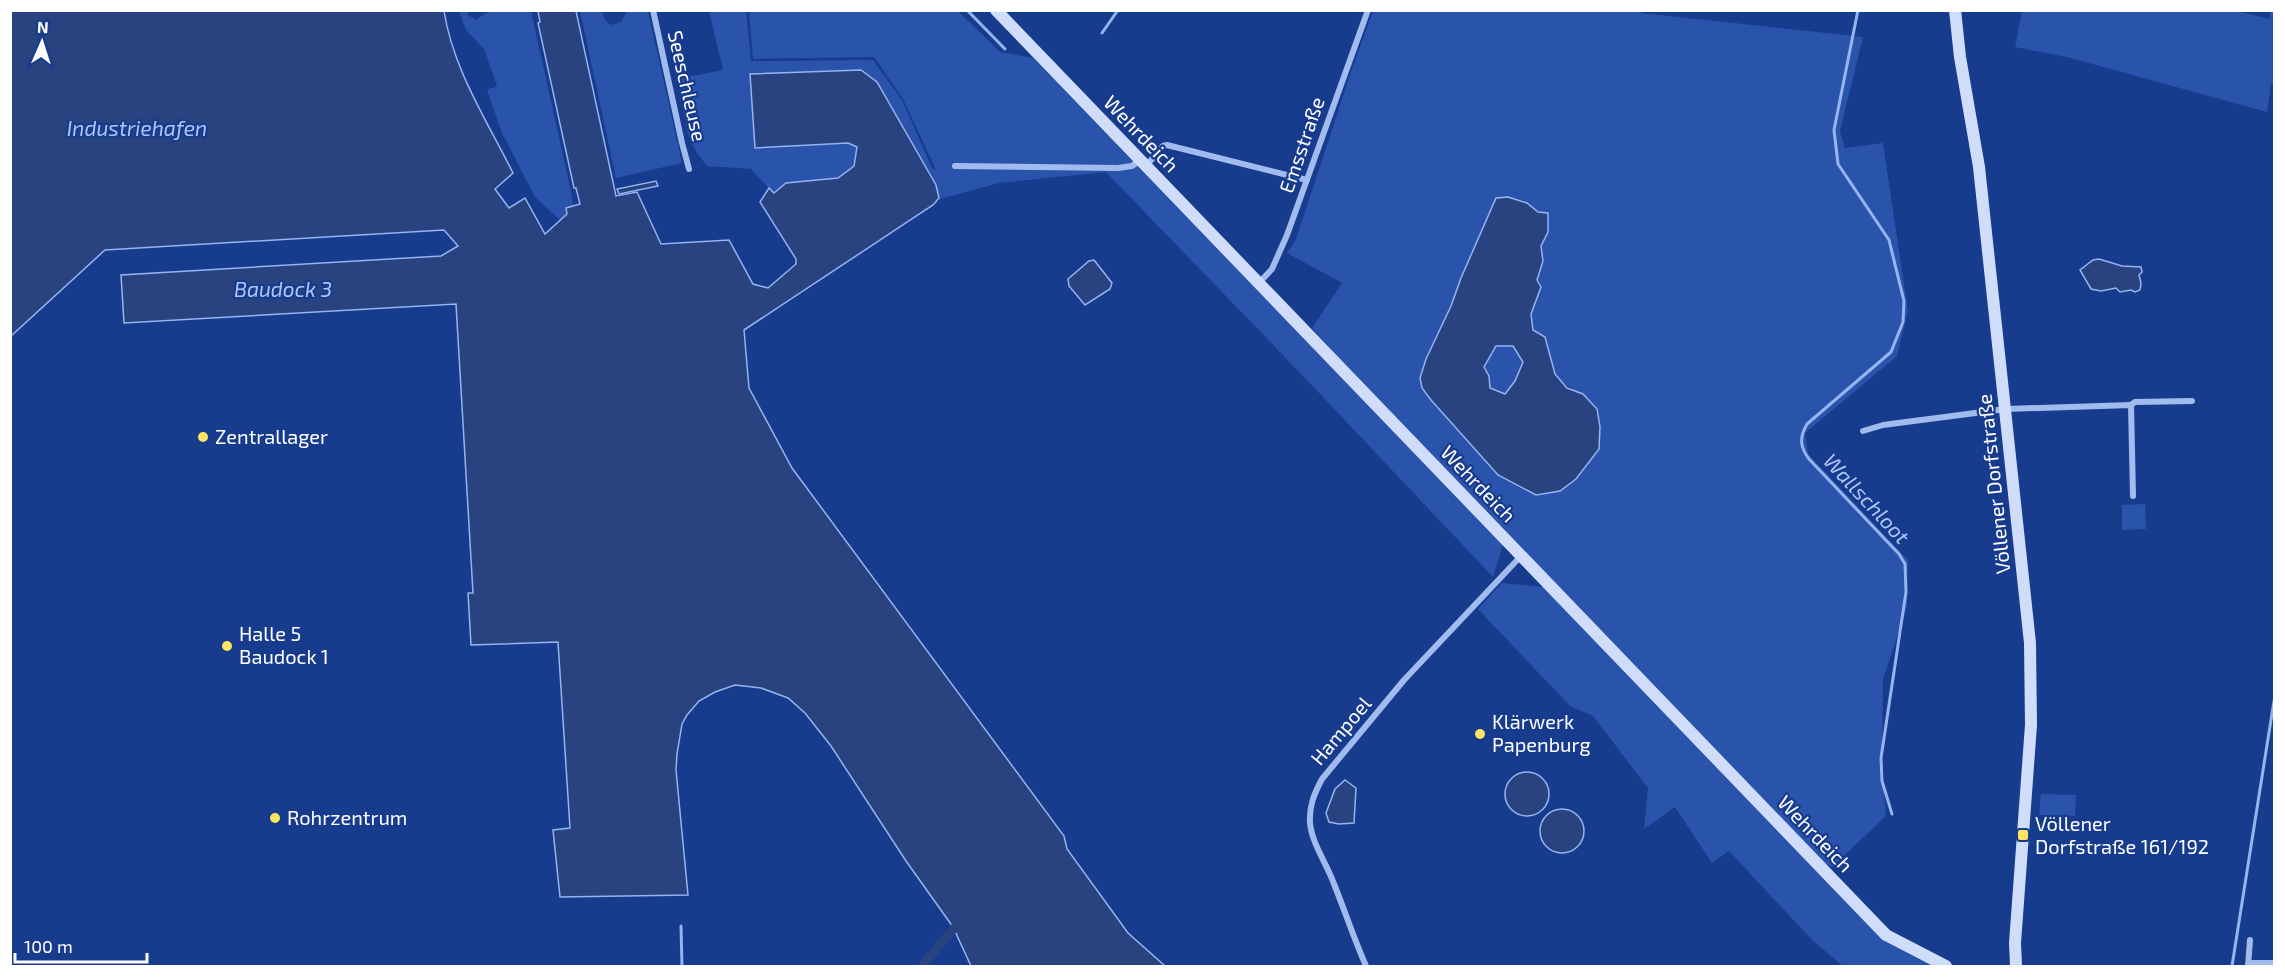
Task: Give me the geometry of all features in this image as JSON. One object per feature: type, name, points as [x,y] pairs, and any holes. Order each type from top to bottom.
[{"type":"street","name":"Seeschleuse","points":[[653,10],[689,169]]},
{"type":"street","name":"Wehrdeich","points":[[996,10],[1258,285],[1886,935],[1946,966]]},
{"type":"street","name":"Emsstraße","points":[[1258,285],[1272,268],[1307,180],[1346,65],[1368,10]]},
{"type":"street","name":"Völlener Dorfstraße","points":[[1955,10],[1960,57],[1979,166],[2028,614],[2031,725],[2014,963]]},
{"type":"street","points":[[955,166],[1118,168],[1143,163],[1167,145],[1307,180]]},
{"type":"street","points":[[1863,431],[1884,425],[2006,409],[2131,405],[2135,402],[2192,400]]},
{"type":"street","points":[[2131,405],[2133,496]]},
{"type":"street","name":"Hampoel","points":[[1366,966],[1335,885],[1314,840],[1310,826],[1310,810],[1314,795],[1322,779],[1404,680],[1521,556]]},
{"type":"street","points":[[2250,940],[2249,965],[2274,963]]},
{"type":"shaded area","points":[[2232,10],[2270,19],[2270,11],[2274,11],[2274,85],[2271,84],[2267,112],[2067,57],[2015,47],[2022,11]]},
{"type":"shaded area","points":[[459,11],[467,11],[468,15],[476,20],[495,11],[531,11],[571,191],[573,206],[566,208],[567,214],[560,220],[535,197],[502,133],[487,90],[497,86],[484,49],[466,30]]},
{"type":"shaded area","points":[[580,11],[602,11],[605,20],[611,25],[621,22],[627,11],[648,11],[682,163],[616,178]]},
{"type":"shaded area","points":[[709,11],[746,11],[751,61],[873,60],[902,100],[932,168],[936,170],[903,99],[874,57],[753,59],[749,11],[958,11],[1000,52],[1033,58],[1503,544],[1493,577],[1106,172],[999,183],[940,199],[936,185],[877,82],[862,71],[750,74],[755,148],[848,143],[857,147],[854,166],[838,178],[786,183],[773,193],[751,169],[707,166],[689,138],[677,79],[723,70]]},
{"type":"shaded area","points":[[1373,11],[1643,11],[1641,13],[1863,37],[1840,131],[1845,148],[1883,143],[1908,311],[1897,356],[1805,433],[1808,454],[1908,560],[1907,607],[1883,679],[1882,769],[1886,816],[1832,867],[1819,860],[1391,416],[1312,328],[1342,283],[1287,253],[1296,239]],"holes":[[[1508,197],[1533,209],[1548,232],[1541,246],[1543,261],[1537,280],[1541,287],[1531,314],[1533,330],[1545,337],[1552,365],[1560,379],[1583,394],[1599,449],[1576,479],[1560,491],[1536,495],[1498,475],[1431,400],[1426,359],[1496,198]]]},
{"type":"shaded area","points":[[1496,346],[1513,346],[1523,362],[1515,381],[1505,394],[1490,388],[1489,376],[1484,367]]},
{"type":"shaded area","points":[[2145,504],[2146,529],[2122,530],[2122,505]]},
{"type":"shaded area","points":[[1502,583],[1545,587],[1884,937],[1936,966],[1843,966],[1813,941],[1729,851],[1712,863],[1675,807],[1644,829],[1648,788],[1593,716],[1570,706],[1478,609]]},
{"type":"shaded area","points":[[2041,794],[2076,795],[2075,816],[2039,815]]},
{"type":"water","points":[[11,10],[444,11],[448,32],[463,74],[513,173],[495,189],[509,208],[525,198],[545,234],[567,214],[566,208],[580,204],[576,188],[574,188],[538,23],[540,22],[538,11],[576,11],[616,196],[637,192],[661,244],[729,240],[753,284],[768,288],[796,264],[796,259],[760,202],[769,188],[774,193],[786,183],[838,178],[854,166],[857,147],[848,143],[755,148],[750,74],[861,70],[877,82],[936,185],[939,198],[933,205],[744,330],[749,388],[792,468],[1064,836],[1067,849],[1128,933],[1165,966],[971,966],[953,927],[906,861],[831,746],[805,713],[788,698],[761,688],[735,685],[699,701],[682,724],[676,770],[688,895],[560,897],[553,830],[570,828],[558,642],[471,645],[468,593],[473,593],[456,304],[124,323],[121,275],[441,256],[458,246],[444,230],[105,250],[11,336]]},
{"type":"water","points":[[656,181],[658,186],[619,194],[617,189]]},
{"type":"water","points":[[1508,197],[1527,203],[1538,212],[1548,213],[1548,232],[1541,246],[1543,261],[1537,280],[1541,287],[1531,314],[1533,330],[1545,337],[1555,374],[1567,388],[1583,394],[1597,409],[1600,427],[1599,449],[1576,479],[1560,491],[1536,495],[1498,475],[1422,388],[1420,378],[1426,359],[1496,198]],"holes":[[[1496,346],[1513,346],[1523,362],[1515,381],[1505,394],[1490,388],[1489,376],[1484,367]]]},
{"type":"water","points":[[2099,259],[2122,266],[2141,267],[2140,290],[2120,292],[2116,288],[2101,291],[2091,289],[2080,270],[2093,260]]},
{"type":"water","points":[[1094,260],[1112,283],[1110,289],[1085,305],[1069,286],[1068,279],[1089,261]]},
{"type":"water","points":[[1527,772],[1542,779],[1549,794],[1542,809],[1527,816],[1512,809],[1505,794],[1512,779]]},
{"type":"water","points":[[1345,780],[1356,788],[1354,823],[1329,822],[1326,813],[1335,789]]},
{"type":"water","points":[[1562,809],[1577,816],[1584,831],[1577,846],[1562,853],[1547,846],[1540,831],[1547,816]]},
{"type":"waterway","points":[[967,10],[1005,49]]},
{"type":"waterway","points":[[1102,33],[1118,10]]},
{"type":"waterway","name":"Wallschloot","points":[[1858,10],[1834,130],[1838,164],[1889,240],[1904,301],[1903,322],[1891,352],[1807,424],[1802,442],[1809,459],[1899,554],[1905,564],[1906,592],[1881,758],[1882,781],[1892,814]]},
{"type":"waterway","points":[[2232,966],[2274,701]]},
{"type":"waterway","points":[[922,966],[961,920]]},
{"type":"waterway","points":[[681,926],[682,966]]},
{"type":"place","name":"Zentrallager","points":[[203,437]]},
{"type":"place","name":"Halle 5 Baudock 1","points":[[227,646]]},
{"type":"place","name":"Klärwerk Papenburg","points":[[1480,734]]},
{"type":"place","name":"Rohrzentrum","points":[[275,818]]},
{"type":"place","name":"Völlener Dorfstraße 161/192","points":[[2023,835]]},
{"type":"water label","name":"Industriehafen","points":[[137,129]]},
{"type":"water label","name":"Baudock 3","points":[[283,290]]}]
